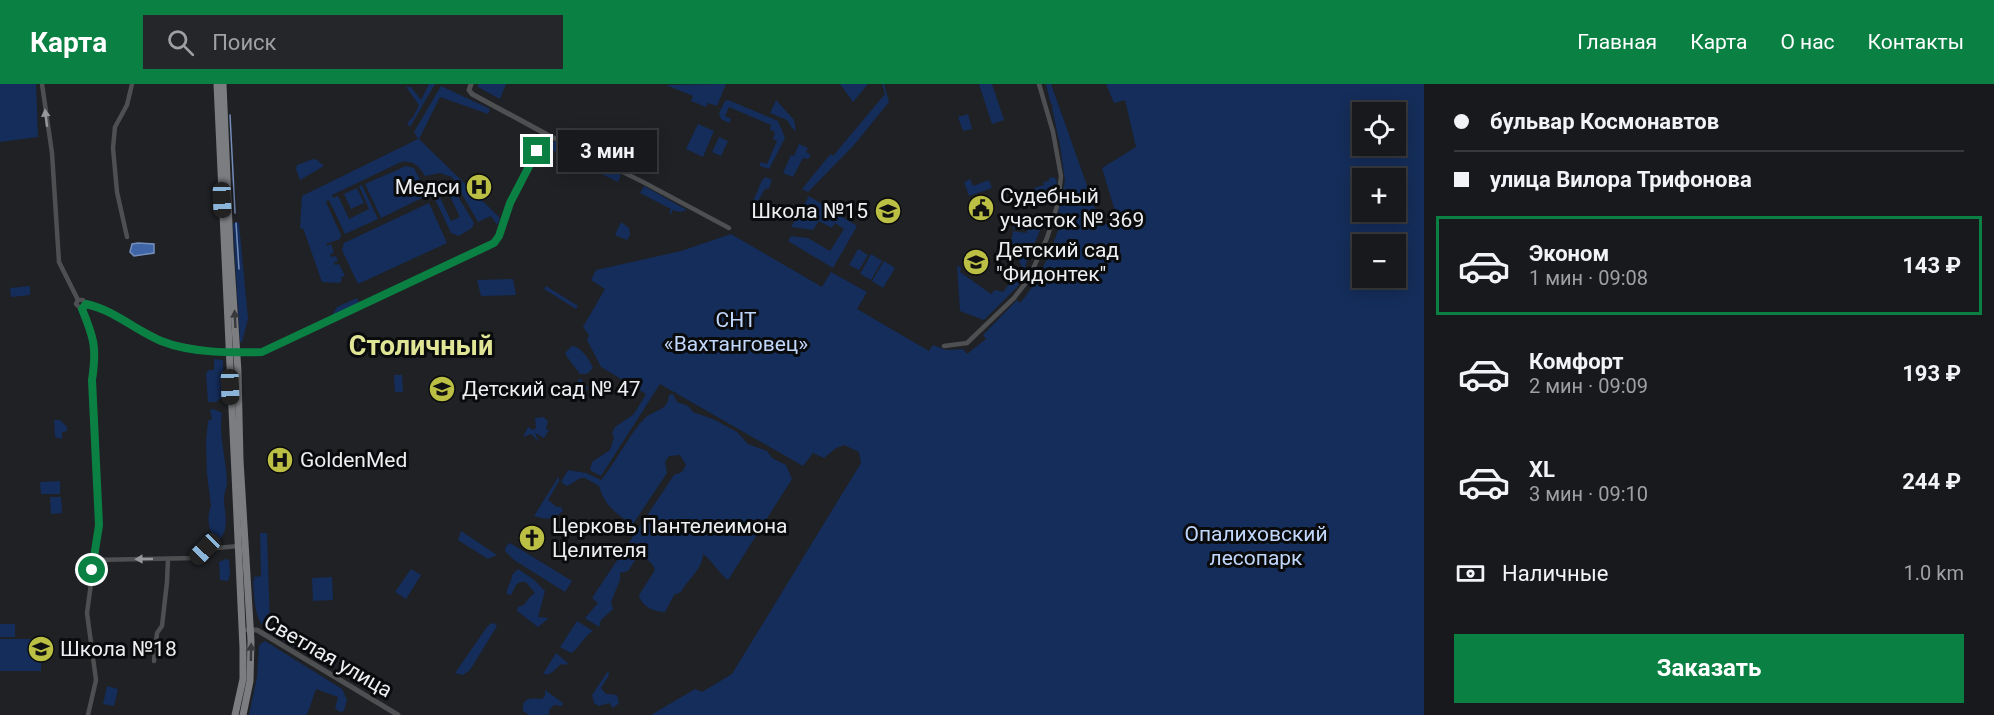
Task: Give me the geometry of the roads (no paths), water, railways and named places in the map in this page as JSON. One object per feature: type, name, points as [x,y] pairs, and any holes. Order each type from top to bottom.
[{"type":"main road","points":[[217,84],[229,354],[241,546],[251,630],[250,681],[243,715]]},
{"type":"main road","points":[[223,84],[237,353],[241,546],[243,669],[235,715]]},
{"type":"street","points":[[42,84],[52,153],[59,262],[78,300],[83,300],[94,346],[92,380],[99,525],[87,613],[96,680],[88,715]]},
{"type":"street","points":[[127,237],[117,192],[113,148],[115,127],[128,105],[132,84]]},
{"type":"street","points":[[471,84],[469,90],[472,94],[729,228]]},
{"type":"street","points":[[944,346],[967,343],[1014,298],[1028,280],[1047,238],[1058,203],[1061,176],[1051,123],[1039,84]]},
{"type":"street","points":[[84,306],[99,307],[168,343],[229,354],[262,352],[494,243],[499,236],[510,203],[546,134]]},
{"type":"street","points":[[93,560],[195,558],[205,549],[241,546]]},
{"type":"street","points":[[153,661],[157,633],[162,626],[168,559]]},
{"type":"street","name":"Светлая улица","points":[[242,630],[256,630],[398,715]]},
{"type":"waterway","points":[[230,115],[235,213]]},
{"type":"waterway","points":[[236,223],[239,269]]},
{"type":"place","name":"Медси","points":[[479,187]]},
{"type":"place","name":"Судебный участок № 369","points":[[981,208]]},
{"type":"place","name":"Школа №15","points":[[888,211]]},
{"type":"place","name":"Детский сад \"Фидонтек\"","points":[[976,262]]},
{"type":"place","name":"Детский сад № 47","points":[[442,389]]},
{"type":"place","name":"GoldenMed","points":[[280,460]]},
{"type":"place","name":"Церковь Пантелеимона Целителя","points":[[532,538]]},
{"type":"place","name":"Школа №18","points":[[41,649]]},
{"type":"district","name":"Столичный","points":[[421,346]]},
{"type":"park label","name":"СНТ «Вахтанговец»","points":[[736,332]]},
{"type":"park label","name":"Опалиховский лесопарк","points":[[1256,546]]}]
